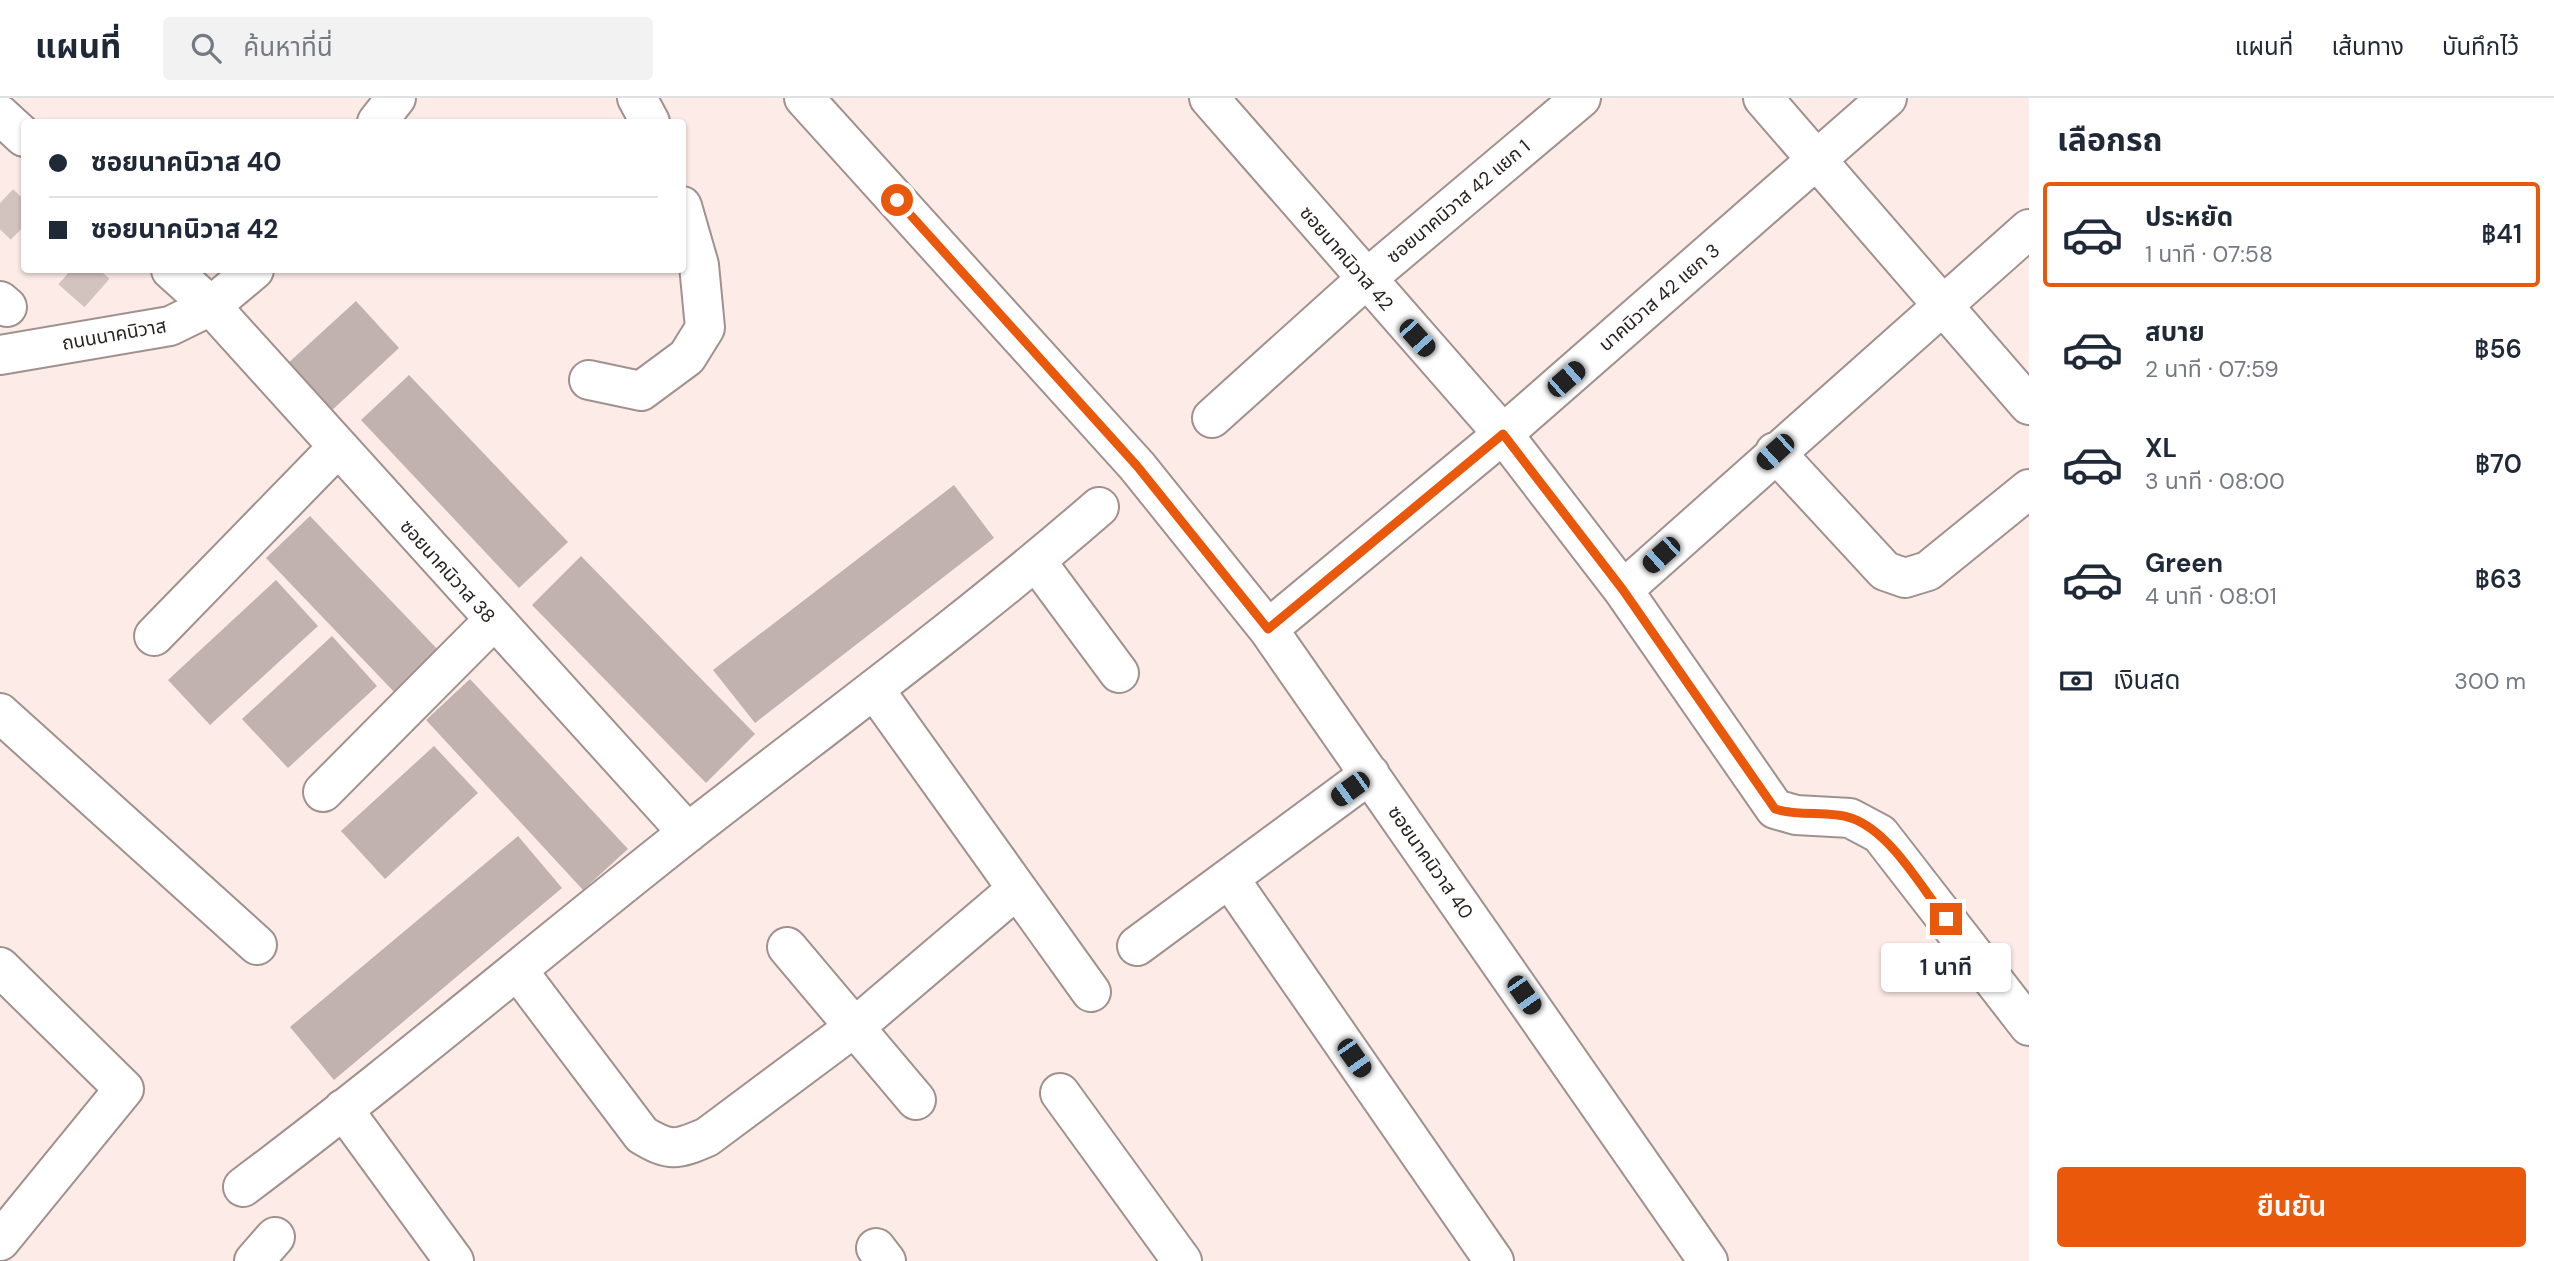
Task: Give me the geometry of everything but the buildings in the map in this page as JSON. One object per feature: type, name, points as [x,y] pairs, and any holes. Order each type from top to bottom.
[{"type":"street","points":[[379,119],[396,98]]},
{"type":"street","points":[[637,98],[648,119]]},
{"type":"street","name":"ซอยนาคนิวาส 40","points":[[804,98],[1137,466],[1268,629],[1709,1261]]},
{"type":"street","name":"ซอยนาคนิวาส 42 แยก 1","points":[[1212,418],[1365,280],[1581,98]]},
{"type":"street","points":[[1763,98],[2029,405]]},
{"type":"street","name":"นาคนิวาส 42 แยก 3","points":[[1268,629],[1503,434],[1887,98]]},
{"type":"street","name":"ซอยนาคนิวาส 42","points":[[1218,101],[1365,280],[1503,434],[1623,590],[1775,809],[1796,815],[1850,818],[1880,834],[2029,1026]]},
{"type":"street","points":[[0,115],[21,134]]},
{"type":"street","points":[[589,380],[641,391],[687,358],[705,328],[699,265],[686,220]]},
{"type":"street","points":[[1623,590],[1775,452],[2029,229]]},
{"type":"street","name":"ซอยนาคนิวาส 38","points":[[174,273],[211,306],[493,621],[688,833]]},
{"type":"street","name":"ถนนนาคนิวาส","points":[[0,355],[170,326],[211,306],[250,273]]},
{"type":"street","points":[[154,636],[337,448]]},
{"type":"street","points":[[1775,452],[1885,571],[1905,578],[1928,571],[2029,489]]},
{"type":"street","points":[[243,1187],[518,971],[688,833],[1036,561],[1099,507]]},
{"type":"street","points":[[1036,561],[1119,673]]},
{"type":"street","points":[[323,792],[493,621]]},
{"type":"street","points":[[874,689],[1091,992]]},
{"type":"street","points":[[0,713],[257,945]]},
{"type":"street","points":[[1136,946],[1370,774]]},
{"type":"street","points":[[1229,878],[1494,1261]]},
{"type":"street","points":[[518,971],[642,1135],[665,1149],[684,1147],[707,1137],[856,1026],[1017,888]]},
{"type":"street","points":[[787,947],[916,1100]]},
{"type":"street","points":[[0,967],[124,1089],[0,1241]]},
{"type":"street","points":[[1060,1093],[1182,1261]]},
{"type":"street","points":[[343,1109],[454,1261]]},
{"type":"street","points":[[0,1255],[7,1261]]},
{"type":"tunnel","points":[[0,203],[21,223]]},
{"type":"tunnel","points":[[74,273],[97,293]]},
{"type":"route","points":[[897,200],[1137,466],[1268,629],[1503,434],[1623,590],[1775,809],[1796,815],[1820,814],[1850,818],[1880,834],[1946,919]]}]
